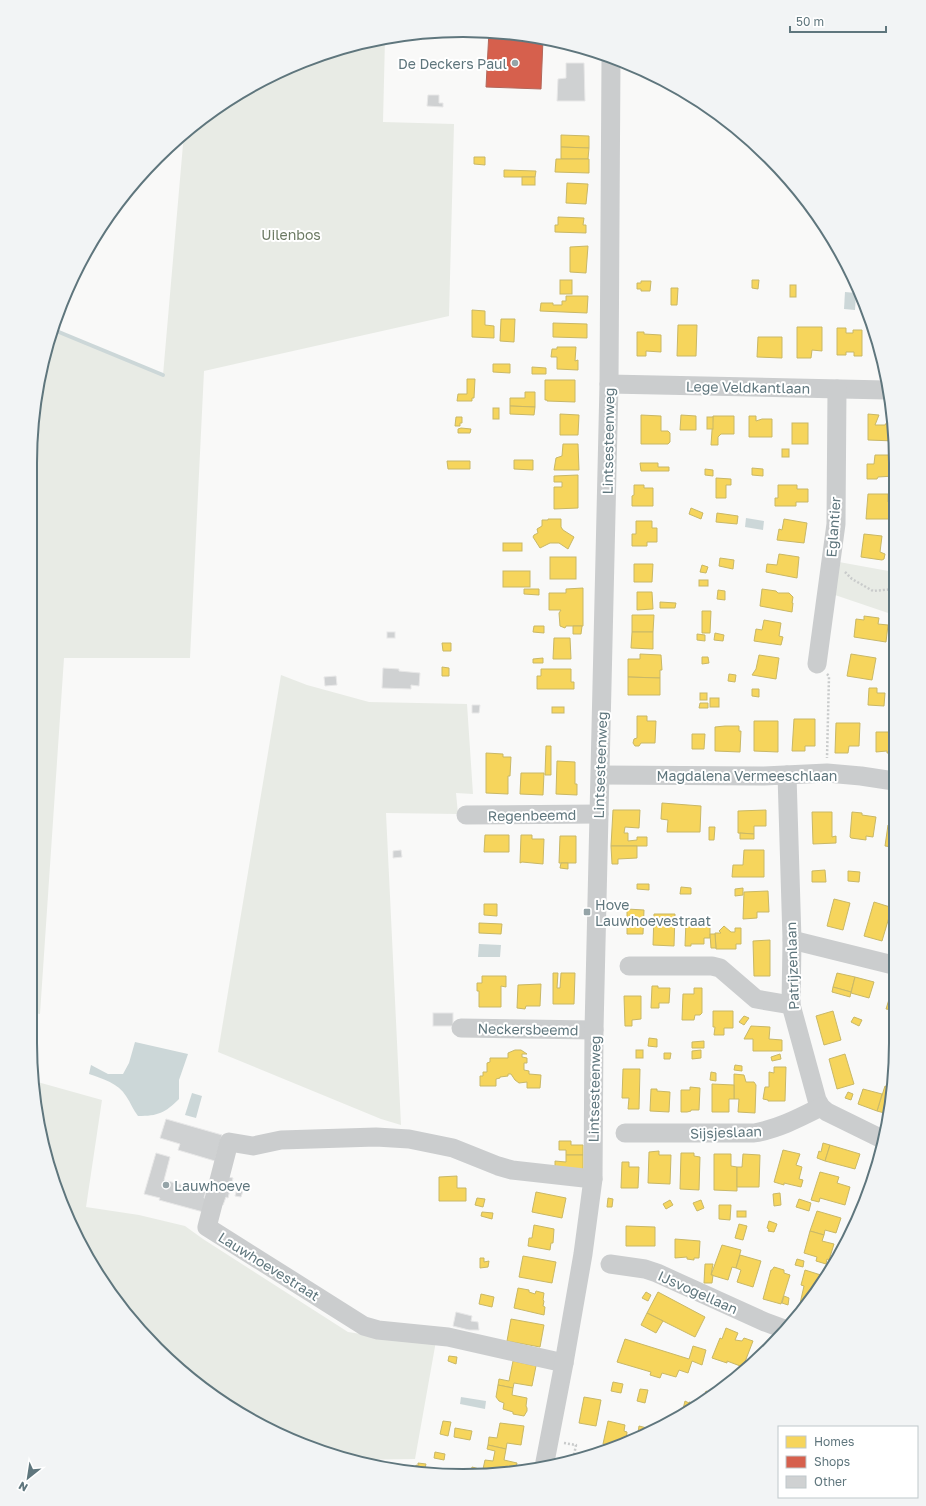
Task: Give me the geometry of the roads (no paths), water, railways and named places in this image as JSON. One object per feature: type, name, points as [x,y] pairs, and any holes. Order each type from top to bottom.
[{"type":"street","name":"Lintsesteenweg","points":[[545,1461],[583,1254],[593,1179],[594,1030],[609,384],[611,64]]},
{"type":"street","name":"Lege Veldkantlaan","points":[[609,384],[882,390]]},
{"type":"street","name":"Eglantier","points":[[817,664],[836,524],[837,390]]},
{"type":"street","name":"Magdalena Vermeeschlaan","points":[[788,782],[827,773],[889,780]]},
{"type":"street","name":"Magdalena Vermeeschlaan","points":[[601,780],[788,782],[889,790]]},
{"type":"street","name":"Patrijzenlaan","points":[[788,782],[792,940],[791,1005],[817,1100],[821,1107]]},
{"type":"street","name":"Regenbeemd","points":[[466,815],[599,814]]},
{"type":"street","points":[[792,940],[889,964]]},
{"type":"street","points":[[629,966],[712,966],[720,968],[756,999],[791,1005]]},
{"type":"street","name":"Neckersbeemd","points":[[461,1028],[594,1030]]},
{"type":"street","points":[[821,1107],[827,1112],[878,1137]]},
{"type":"street","name":"Sijsjeslaan","points":[[625,1133],[754,1133],[780,1126],[821,1107]]},
{"type":"street","name":"Lauwhoevestraat","points":[[564,1363],[448,1338],[378,1330],[364,1326],[207,1227],[229,1142],[253,1146],[281,1140],[376,1137],[410,1139],[453,1148],[512,1170],[593,1179]]},
{"type":"street","name":"IJsvogellaan","points":[[610,1264],[645,1269],[657,1273],[779,1328]]},
{"type":"waterway","points":[[58,332],[163,375]]},
{"type":"place","name":"De Deckers Paul","points":[[515,63]]},
{"type":"place","name":"Hove Lauwhoevestraat","points":[[587,912]]},
{"type":"place","name":"Lauwhoeve","points":[[166,1185]]},
{"type":"park label","name":"Uilenbos","points":[[291,234]]}]
